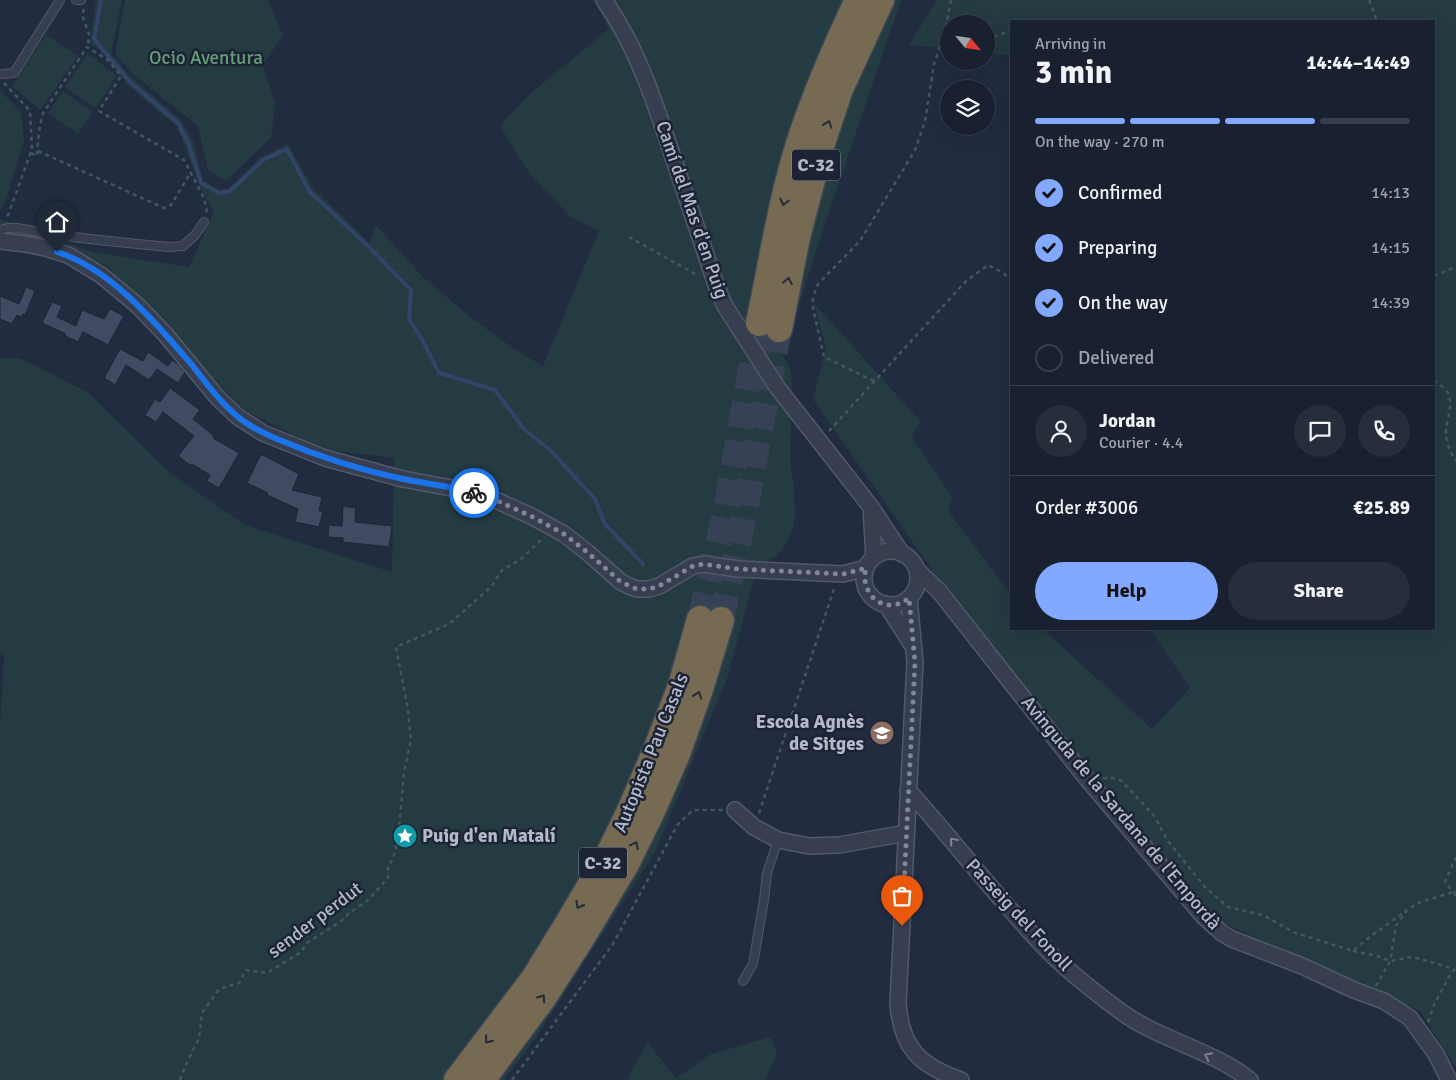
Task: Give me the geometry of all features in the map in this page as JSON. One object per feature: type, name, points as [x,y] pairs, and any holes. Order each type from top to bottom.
[{"type":"highway","points":[[832,56],[841,14],[848,0]]},
{"type":"highway","name":"C-32","points":[[875,2],[840,89],[820,149],[797,237],[769,326],[788,182],[812,105],[832,56],[875,2]]},
{"type":"highway","name":"Autopista Pau Casals","points":[[457,1080],[533,980],[610,852],[630,811],[710,620],[700,689],[677,754],[626,864],[548,990],[482,1080]]},
{"type":"street","name":"Camí del Mas d'en Puig","points":[[604,0],[619,21],[641,65],[716,285],[725,306],[777,387],[871,507],[902,554]]},
{"type":"street","points":[[1,234],[68,255],[101,275],[137,305],[165,334],[218,397],[238,417],[263,433],[325,458],[403,479],[462,490],[498,501],[564,534],[621,582],[637,589],[649,589],[659,586],[693,566],[703,564],[717,567],[843,574],[865,585]]},
{"type":"street","points":[[843,574],[870,563],[881,553],[895,552],[911,560],[917,570],[918,582],[912,593],[899,603],[886,604],[874,599],[869,594],[865,585],[865,574],[870,563],[871,507]]},
{"type":"street","name":"Avinguda de la Sardana de l'Empordà","points":[[917,570],[940,591],[1086,778],[1203,916],[1232,940],[1302,966],[1384,1001],[1410,1018],[1436,1054],[1449,1080]]},
{"type":"street","points":[[912,593],[940,591]]},
{"type":"street","points":[[912,593],[914,650],[898,1003],[900,1023],[907,1043],[933,1075],[962,1080]]},
{"type":"street","points":[[886,604],[914,650]]},
{"type":"street","name":"Passeig del Fonoll","points":[[908,790],[1022,923],[1051,954],[1088,986],[1129,1016],[1163,1035],[1235,1069],[1250,1080]]},
{"type":"street","points":[[735,810],[754,827],[778,840],[809,846],[839,845],[906,833]]},
{"type":"lane","points":[[2,76],[14,73],[60,0]]},
{"type":"lane","points":[[76,0],[82,4]]},
{"type":"lane","points":[[1,234],[17,228],[77,238],[169,247],[182,246],[204,222]]},
{"type":"lane","points":[[743,981],[753,964],[767,873],[778,840]]},
{"type":"path","points":[[949,15],[951,0]]},
{"type":"path","points":[[1369,0],[1378,20]]},
{"type":"path","points":[[31,153],[37,156],[43,113],[88,47],[88,34],[82,15],[82,4]]},
{"type":"path","points":[[995,36],[1010,31]]},
{"type":"path","points":[[88,47],[108,60],[121,76],[99,111],[184,160],[208,208],[204,222]]},
{"type":"path","points":[[874,381],[824,357],[813,308],[813,297],[818,284],[860,241],[916,150],[925,120],[934,64],[940,49]]},
{"type":"path","points":[[1,234],[32,150],[30,111],[2,76]]},
{"type":"path","points":[[38,150],[164,208],[171,204],[191,172]]},
{"type":"path","points":[[629,237],[716,285]]},
{"type":"path","points":[[819,441],[966,281],[988,265],[1002,272],[1010,279]]},
{"type":"path","points":[[1435,276],[1456,267]]},
{"type":"path","points":[[1435,381],[1449,395],[1450,408],[1446,432],[1449,452],[1456,461]]},
{"type":"path","name":"sender perdut","points":[[180,1080],[199,1039],[202,1013],[219,989],[239,983],[246,970],[267,973],[300,952],[307,943],[368,901],[388,878],[388,866],[393,859],[398,839],[404,772],[411,740],[408,710],[396,647],[449,624],[492,586],[502,570],[521,559],[549,533],[564,534]]},
{"type":"path","points":[[754,827],[835,587],[843,574]]},
{"type":"path","points":[[1086,778],[1113,778],[1122,781],[1155,817],[1167,840],[1205,887],[1228,907],[1263,915],[1293,932],[1353,951],[1390,961],[1412,957],[1456,969]]},
{"type":"path","points":[[512,1080],[613,944],[678,824],[693,810],[735,810]]},
{"type":"path","points":[[1353,951],[1418,903],[1455,894],[1446,882],[1456,857]]},
{"type":"path","points":[[1370,996],[1390,961],[1396,926],[1407,910]]},
{"type":"path","points":[[1426,1027],[1434,1005],[1451,973],[1456,969]]},
{"type":"green space","points":[[96,0],[122,0],[111,54],[131,77],[181,120],[194,143],[203,180],[220,190],[229,188],[261,157],[288,144],[312,187],[370,243],[376,225],[423,277],[474,320],[514,349],[543,366],[599,231],[571,217],[529,173],[501,128],[506,119],[532,92],[609,29],[592,0],[901,0],[820,239],[783,356],[789,366],[792,379],[790,459],[795,516],[792,532],[784,547],[776,556],[757,567],[728,676],[655,852],[535,1039],[504,1080],[0,1080],[0,726],[4,656],[0,653],[0,358],[20,358],[89,393],[170,473],[245,525],[392,572],[394,458],[321,449],[244,410],[106,265],[63,249],[0,234],[0,219],[93,252],[189,267],[214,212],[200,186],[177,127],[127,85],[115,67],[90,42]]},
{"type":"green space","name":"Ocio Aventura","points":[[125,0],[268,0],[283,35],[263,65],[275,104],[271,138],[226,181],[208,170],[198,126],[132,73],[115,54]]},
{"type":"green space","points":[[937,0],[1456,0],[1456,1068],[1420,1011],[1219,921],[1045,714],[932,570],[813,399],[826,349],[814,303],[921,422],[911,436],[952,497],[948,511],[1010,594],[1010,630],[1044,630],[1152,729],[1190,688],[1151,630],[1435,630],[1435,20],[1010,20],[1010,56],[995,54],[995,15],[940,15],[940,48],[909,45]]},
{"type":"green space","points":[[46,35],[78,56],[40,110],[12,86]]},
{"type":"green space","points":[[87,54],[117,75],[95,108],[65,87]]},
{"type":"green space","points":[[0,90],[21,112],[24,141],[6,200],[0,210]]},
{"type":"green space","points":[[63,91],[93,112],[78,134],[48,113]]},
{"type":"green space","points":[[771,1037],[777,1054],[765,1080],[628,1080],[632,1068],[648,1043],[676,1078],[711,1054]]},
{"type":"building","points":[[26,287],[35,291],[25,315],[23,314],[22,317],[17,315],[12,324],[0,319],[0,296],[19,304]]},
{"type":"building","points":[[52,302],[62,306],[57,317],[76,326],[82,310],[104,319],[110,309],[124,316],[108,345],[83,332],[78,342],[42,323]]},
{"type":"building","points":[[120,349],[143,361],[148,352],[168,366],[172,360],[185,372],[178,383],[157,369],[149,380],[126,365],[115,385],[104,378]]},
{"type":"building","points":[[170,388],[200,410],[193,419],[214,436],[213,438],[239,453],[219,488],[207,481],[210,475],[192,464],[191,466],[178,456],[194,436],[163,412],[156,422],[145,415],[155,399],[160,402]]},
{"type":"building","points":[[261,454],[299,474],[292,490],[322,497],[319,511],[323,511],[319,527],[295,522],[298,509],[267,495],[268,493],[247,483]]},
{"type":"building","points":[[343,506],[356,508],[355,522],[392,526],[389,547],[343,542],[343,538],[328,537],[329,525],[342,526]]},
{"type":"waterway","points":[[101,0],[94,39],[129,81],[178,123],[189,145],[201,183],[219,193],[230,191],[263,160],[287,149],[309,191],[371,249],[411,290],[409,319],[423,341],[439,373],[495,390],[524,429],[551,451],[595,499],[605,524],[643,564]]},
{"type":"tunnel","points":[[700,619],[725,515],[759,323]]},
{"type":"tunnel","points":[[721,620],[744,515],[779,329]]},
{"type":"way so far","points":[[474,493],[498,501],[564,534],[621,582],[637,589],[649,589],[659,586],[693,566],[703,564],[738,569],[843,574],[866,568],[865,585],[869,594],[874,599],[883,604],[893,605],[909,598],[915,662],[902,926]]},
{"type":"place","name":"Escola Agnès de Sitges","points":[[882,733]]},
{"type":"place","name":"Puig d'en Matalí","points":[[405,836]]},
{"type":"route","points":[[57,252],[68,255],[85,265],[120,290],[165,334],[218,397],[238,417],[263,433],[325,458],[403,479],[474,493]]}]
